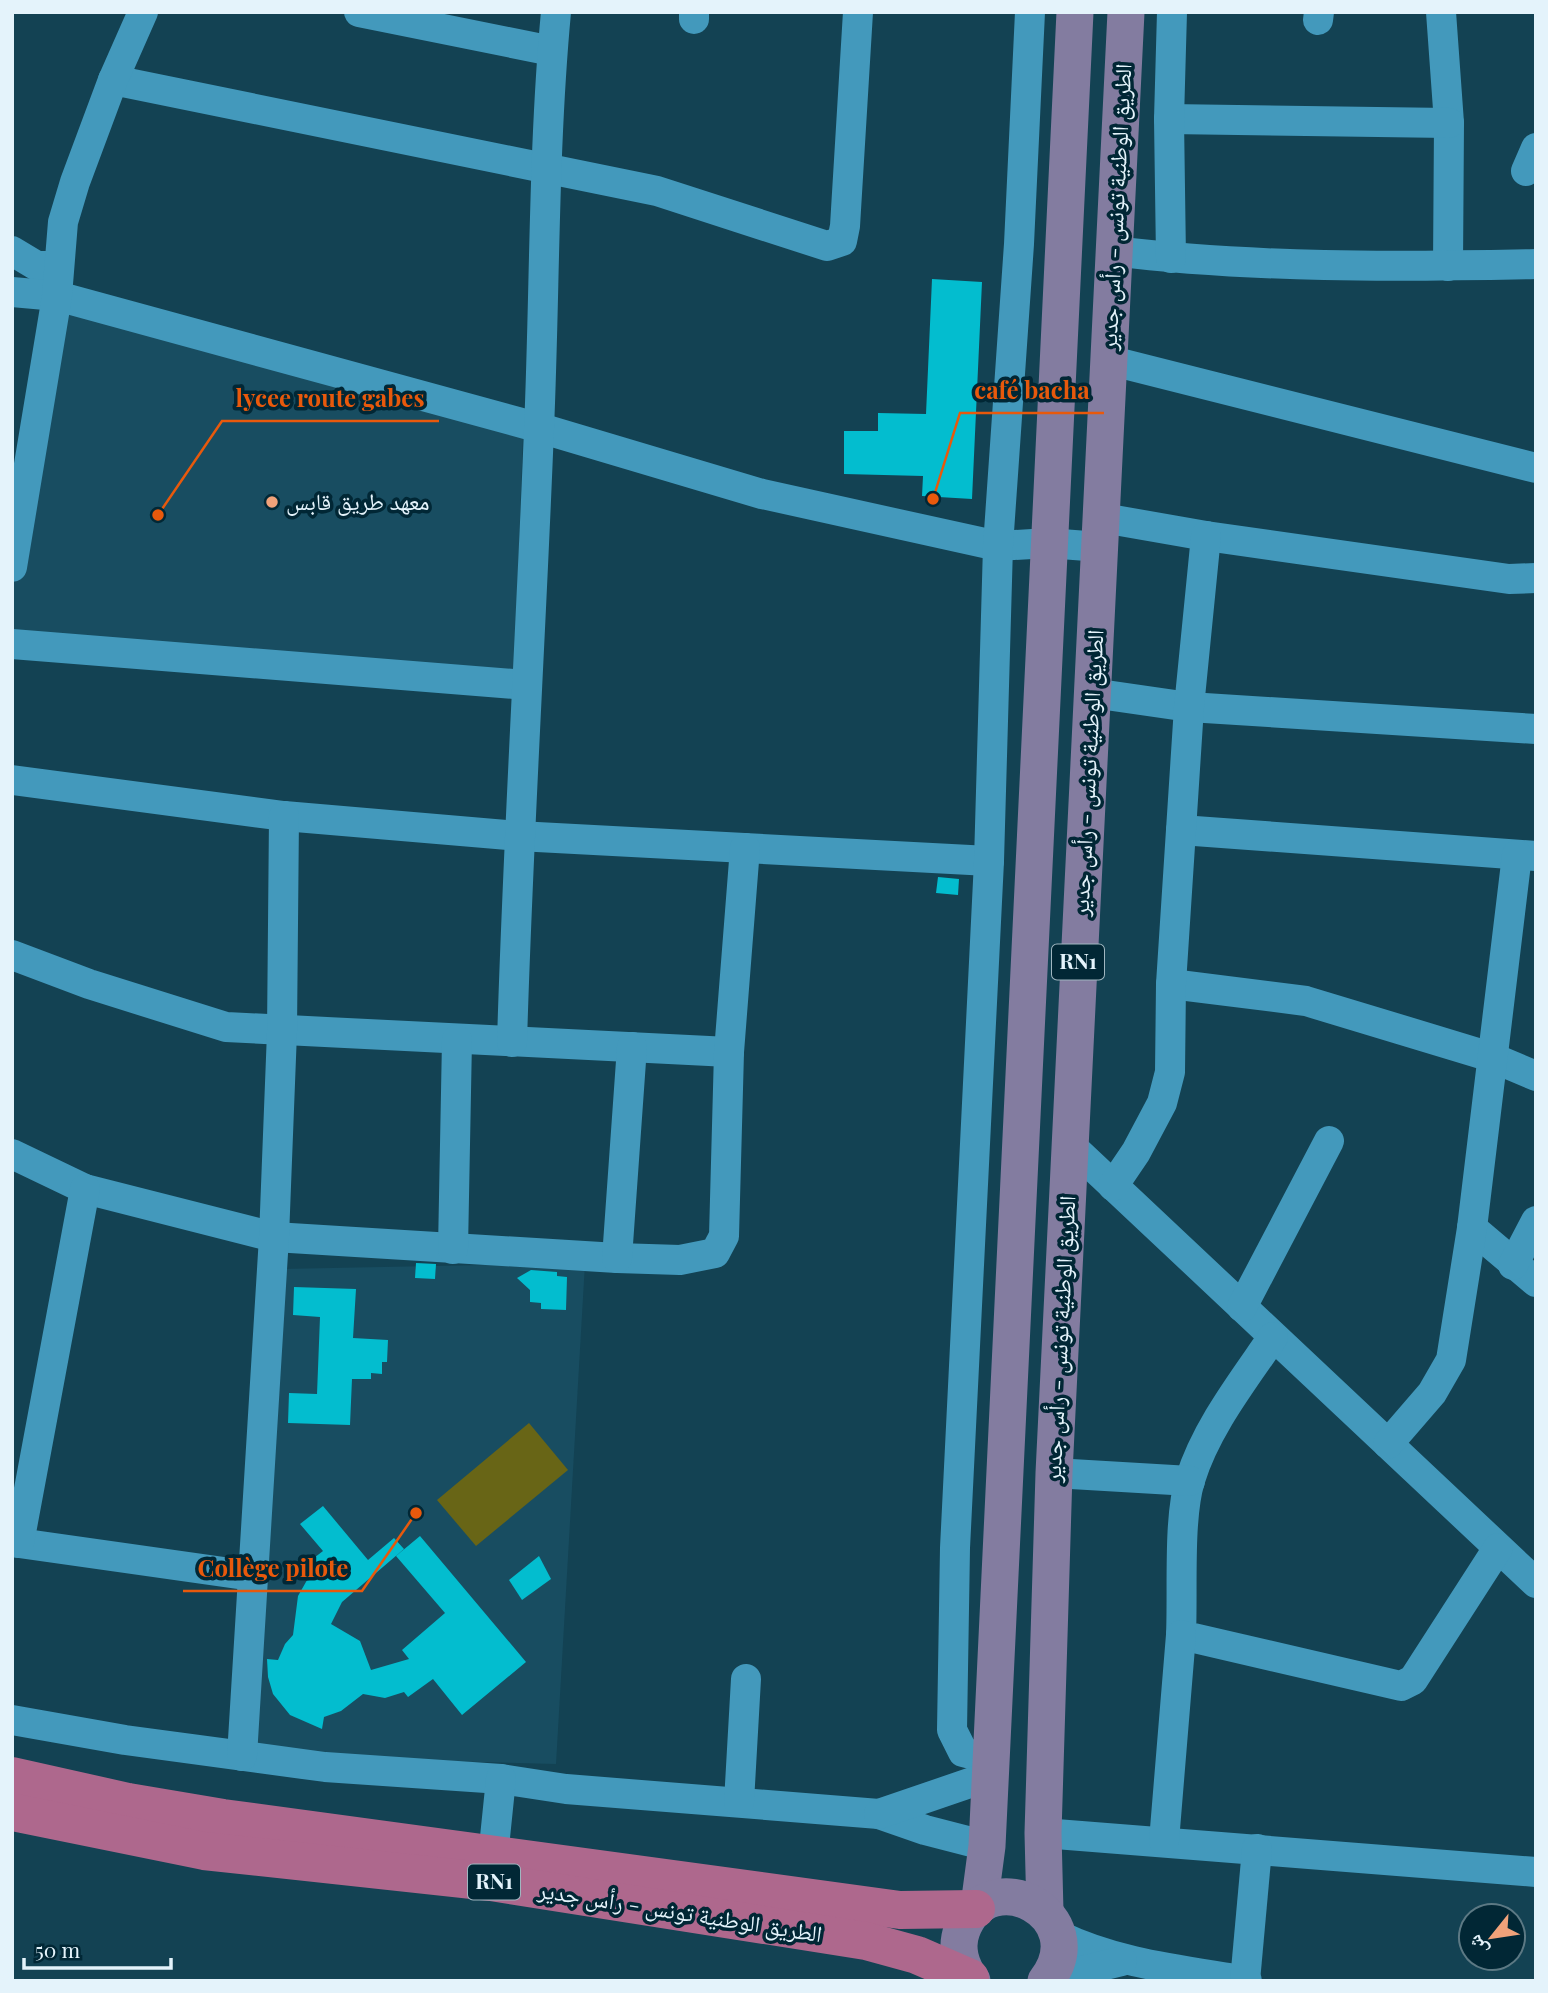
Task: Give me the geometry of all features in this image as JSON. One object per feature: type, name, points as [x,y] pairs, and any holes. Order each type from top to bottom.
[{"type":"highway","name":"الطريق الوطنية تونس - رأس جدير","points":[[12,1776],[128,1802],[492,1867],[866,1941],[917,1955],[971,1980]]},
{"type":"highway","name":"الطريق الوطنية تونس - رأس جدير","points":[[12,1812],[204,1851],[492,1867],[901,1910],[977,1908]]},
{"type":"main road","name":"RN1","points":[[977,1908],[988,1846],[1075,12]]},
{"type":"main road","name":"الطريق الوطنية تونس - رأس جدير","points":[[1051,1923],[1043,1833],[1054,1473],[1126,12]]},
{"type":"main road","name":"RN1","points":[[971,1980],[959,1950],[966,1921],[977,1908],[1006,1896],[1034,1903],[1051,1923],[1058,1958],[1047,1980]]},
{"type":"street","points":[[359,12],[552,51]]},
{"type":"street","points":[[512,1042],[519,836],[540,428],[545,168],[556,12]]},
{"type":"street","points":[[113,80],[657,191],[834,246],[842,241],[845,226],[858,12]]},
{"type":"street","points":[[990,1767],[963,1752],[952,1730],[951,1712],[955,1548],[989,861],[998,546],[1019,244],[1030,12]]},
{"type":"street","points":[[1171,258],[1169,119],[1172,12]]},
{"type":"street","points":[[1441,12],[1449,124],[1448,266]]},
{"type":"street","points":[[12,567],[57,296],[64,222],[133,18]]},
{"type":"street","points":[[1169,119],[1449,124]]},
{"type":"street","points":[[12,251],[37,266],[59,266]]},
{"type":"street","points":[[1113,251],[1171,258],[1448,266],[1536,264]]},
{"type":"street","points":[[12,292],[57,296],[540,428],[762,494],[998,546],[1048,543],[1101,532],[1206,536],[1509,579],[1536,578]]},
{"type":"street","points":[[1108,359],[1536,468]]},
{"type":"street","points":[[1113,1186],[1136,1152],[1162,1103],[1170,1072],[1171,984],[1189,707],[1206,536]]},
{"type":"street","points":[[12,644],[526,685]]},
{"type":"street","points":[[1092,693],[1189,707],[1536,729]]},
{"type":"street","points":[[12,780],[284,816],[519,836],[989,861]]},
{"type":"street","points":[[242,1756],[274,1237],[282,1032],[284,816]]},
{"type":"street","points":[[1181,830],[1526,856],[1492,1057],[1472,1228],[1451,1360],[1432,1393],[1388,1444]]},
{"type":"street","points":[[12,1154],[85,1189],[274,1237],[617,1258],[680,1260],[715,1253],[724,1236],[729,1052],[745,848]]},
{"type":"street","points":[[12,955],[89,984],[226,1027],[282,1032],[729,1052]]},
{"type":"street","points":[[1171,984],[1306,1001],[1492,1057],[1536,1076]]},
{"type":"street","points":[[453,1249],[457,1040]]},
{"type":"street","points":[[617,1258],[632,1047]]},
{"type":"street","points":[[1242,1307],[1329,1141]]},
{"type":"street","points":[[1069,1144],[1536,1583]]},
{"type":"street","points":[[85,1189],[15,1543],[252,1576]]},
{"type":"street","points":[[1472,1228],[1524,1273],[1536,1221]]},
{"type":"street","points":[[1164,1841],[1181,1635],[1184,1530],[1190,1481],[1205,1445],[1233,1395],[1273,1336]]},
{"type":"street","points":[[1054,1473],[1190,1481]]},
{"type":"street","points":[[1181,1635],[1393,1686],[1407,1685],[1498,1548]]},
{"type":"street","points":[[739,1802],[746,1679]]},
{"type":"street","points":[[12,1720],[125,1741],[391,1773],[501,1779],[566,1789],[879,1814],[925,1830],[988,1846]]},
{"type":"street","points":[[879,1814],[990,1767]]},
{"type":"street","points":[[492,1867],[501,1779]]},
{"type":"street","points":[[1043,1833],[1536,1872]]},
{"type":"street","points":[[1051,1923],[1084,1948],[1126,1961],[1212,1978],[1246,1981],[1256,1849]]},
{"type":"street","points":[[1047,1980],[1126,1961]]},
{"type":"shaded area","name":"معهد طريق قابس","points":[[57,296],[523,437],[514,684],[12,644],[12,567]]},
{"type":"shaded area","points":[[585,1263],[556,1764],[242,1756],[281,1269]]},
{"type":"shaded area","points":[[529,1423],[568,1470],[476,1546],[437,1500]]},
{"type":"building","points":[[932,279],[982,282],[972,499],[922,496],[923,476],[844,474],[844,431],[878,431],[878,413],[926,414]]},
{"type":"building","points":[[938,877],[959,879],[958,895],[936,893]]},
{"type":"building","points":[[416,1263],[436,1264],[435,1279],[415,1278]]},
{"type":"building","points":[[531,1270],[557,1272],[557,1276],[567,1277],[566,1310],[541,1309],[541,1303],[530,1302],[530,1290],[517,1278]]},
{"type":"building","points":[[294,1287],[356,1289],[353,1338],[388,1340],[387,1362],[382,1362],[382,1374],[371,1373],[371,1379],[352,1379],[350,1425],[288,1423],[289,1393],[317,1394],[320,1317],[293,1315]]},
{"type":"building","points":[[323,1506],[368,1560],[394,1538],[404,1549],[342,1602],[331,1624],[360,1641],[371,1670],[409,1659],[402,1650],[445,1613],[396,1556],[420,1536],[526,1662],[462,1715],[433,1679],[408,1697],[404,1692],[385,1698],[363,1694],[341,1711],[324,1717],[322,1729],[290,1715],[273,1694],[267,1659],[278,1660],[285,1644],[293,1635],[298,1596],[315,1566],[310,1561],[323,1551],[300,1524]]},
{"type":"building","points":[[539,1556],[551,1579],[522,1600],[509,1580]]},
{"type":"place","name":"café bacha","points":[[933,499]]},
{"type":"place","name":"معهد طريق قابس","points":[[272,502]]},
{"type":"place","name":"lycee route gabes","points":[[158,515]]},
{"type":"place","name":"Collège pilote","points":[[416,1513]]}]
